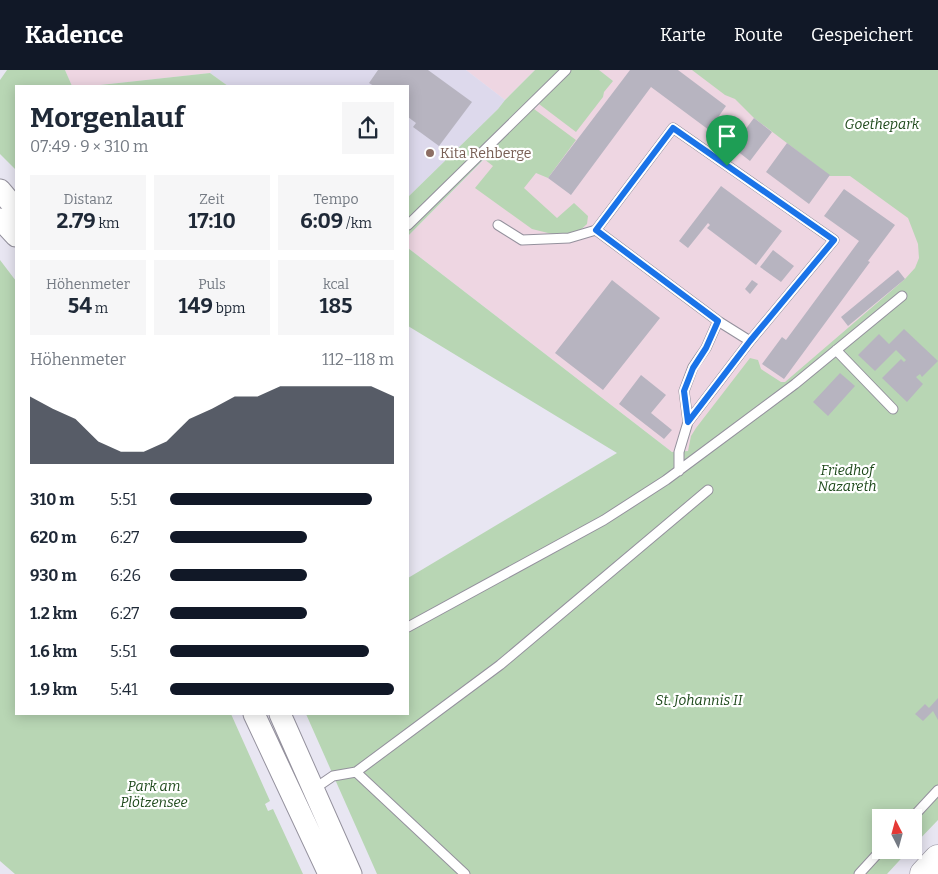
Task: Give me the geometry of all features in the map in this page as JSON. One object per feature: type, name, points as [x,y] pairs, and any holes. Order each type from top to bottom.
[{"type":"main road","points":[[924,874],[938,859]]},
{"type":"street","points":[[0,190],[15,208]]},
{"type":"street","points":[[0,219],[15,235]]},
{"type":"street","points":[[255,715],[351,874]]},
{"type":"street","points":[[280,715],[329,874]]},
{"type":"lane","points":[[409,224],[566,70]]},
{"type":"lane","points":[[498,225],[522,240],[569,238],[596,230],[673,128],[834,240],[750,341],[688,422],[678,452],[679,471]]},
{"type":"lane","points":[[596,230],[718,321],[750,341]]},
{"type":"lane","points":[[409,626],[604,520],[679,471],[795,384],[902,296]]},
{"type":"lane","points":[[688,422],[684,391],[693,368],[706,348],[718,321]]},
{"type":"lane","points":[[836,350],[893,409]]},
{"type":"lane","points":[[303,793],[333,776],[356,772],[500,665],[708,490]]},
{"type":"lane","points":[[356,772],[465,874]]},
{"type":"lane","points":[[920,809],[938,790]]},
{"type":"lane","points":[[858,874],[872,859]]},
{"type":"shaded area","points":[[65,70],[212,70],[210,73],[100,85],[72,85]]},
{"type":"shaded area","name":"Kita Rehberge","points":[[212,70],[466,70],[505,100],[409,196],[409,85],[227,85],[210,73]]},
{"type":"shaded area","points":[[466,70],[535,70],[505,100]]},
{"type":"shaded area","points":[[573,70],[719,70],[926,224],[931,263],[799,373],[688,451],[672,452],[409,249],[409,235]]},
{"type":"green space","points":[[7,70],[65,70],[72,85],[15,85],[15,169],[0,154],[0,80]]},
{"type":"green space","points":[[535,70],[599,70],[613,81],[576,132],[539,104],[534,109],[576,140],[548,178],[536,173],[524,188],[557,218],[574,203],[588,216],[587,224],[576,234],[552,234],[532,229],[475,188],[493,166],[484,159],[409,235],[409,196]]},
{"type":"green space","points":[[692,70],[938,70],[938,820],[922,837],[922,809],[872,809],[872,859],[901,859],[887,874],[377,874],[306,715],[409,715],[409,577],[617,453],[409,327],[409,249],[672,452],[688,451],[691,436],[696,428],[750,358],[758,360],[761,369],[781,382],[785,382],[905,279],[915,268],[919,258],[918,244],[908,218],[850,176],[830,176],[754,118],[735,99],[725,95]]},
{"type":"green space","points":[[210,73],[227,85],[100,85]]},
{"type":"green space","name":"Park am Plötzensee","points":[[0,260],[15,280],[15,715],[231,715],[270,801],[265,804],[268,811],[273,809],[303,874],[15,874],[0,861]]},
{"type":"building","points":[[378,70],[428,70],[472,102],[439,146],[413,127],[416,123],[409,118],[409,85],[372,85],[369,83]]},
{"type":"building","points":[[630,70],[678,70],[726,106],[709,130],[651,87],[571,195],[548,178]]},
{"type":"building","points":[[754,118],[772,132],[750,161],[732,147]]},
{"type":"building","points":[[787,143],[830,175],[809,204],[766,172]]},
{"type":"building","points":[[721,186],[782,231],[756,265],[707,228],[710,225],[708,223],[688,248],[679,241]]},
{"type":"building","points":[[844,189],[895,225],[784,379],[762,364],[782,337],[786,340],[859,241],[824,216]]},
{"type":"building","points":[[773,250],[794,266],[781,282],[760,267]]},
{"type":"building","points":[[898,270],[905,279],[848,326],[841,317]]},
{"type":"building","points":[[612,280],[660,318],[603,390],[555,353]]},
{"type":"building","points":[[752,280],[758,284],[750,294],[745,289]]},
{"type":"building","points":[[904,329],[938,361],[922,377],[920,374],[916,377],[923,384],[907,402],[882,378],[901,359],[904,362],[906,360],[896,350],[875,371],[858,355],[879,334],[889,344]]},
{"type":"building","points":[[840,373],[855,386],[828,416],[813,402]]},
{"type":"building","points":[[641,375],[666,395],[651,413],[672,430],[664,439],[619,404]]},
{"type":"building","points":[[938,698],[938,720],[933,711],[923,721],[915,714],[925,704],[929,708]]},
{"type":"place","name":"Kita Rehberge","points":[[430,153]]},
{"type":"route","points":[[673,128],[727,166],[834,240],[750,341],[688,422],[684,391],[693,368],[706,348],[718,321],[596,230],[673,128]]},
{"type":"park label","name":"Goethepark","points":[[882,124]]},
{"type":"park label","name":"Friedhof Nazareth","points":[[847,478]]},
{"type":"park label","name":"St. Johannis II","points":[[699,700]]}]
